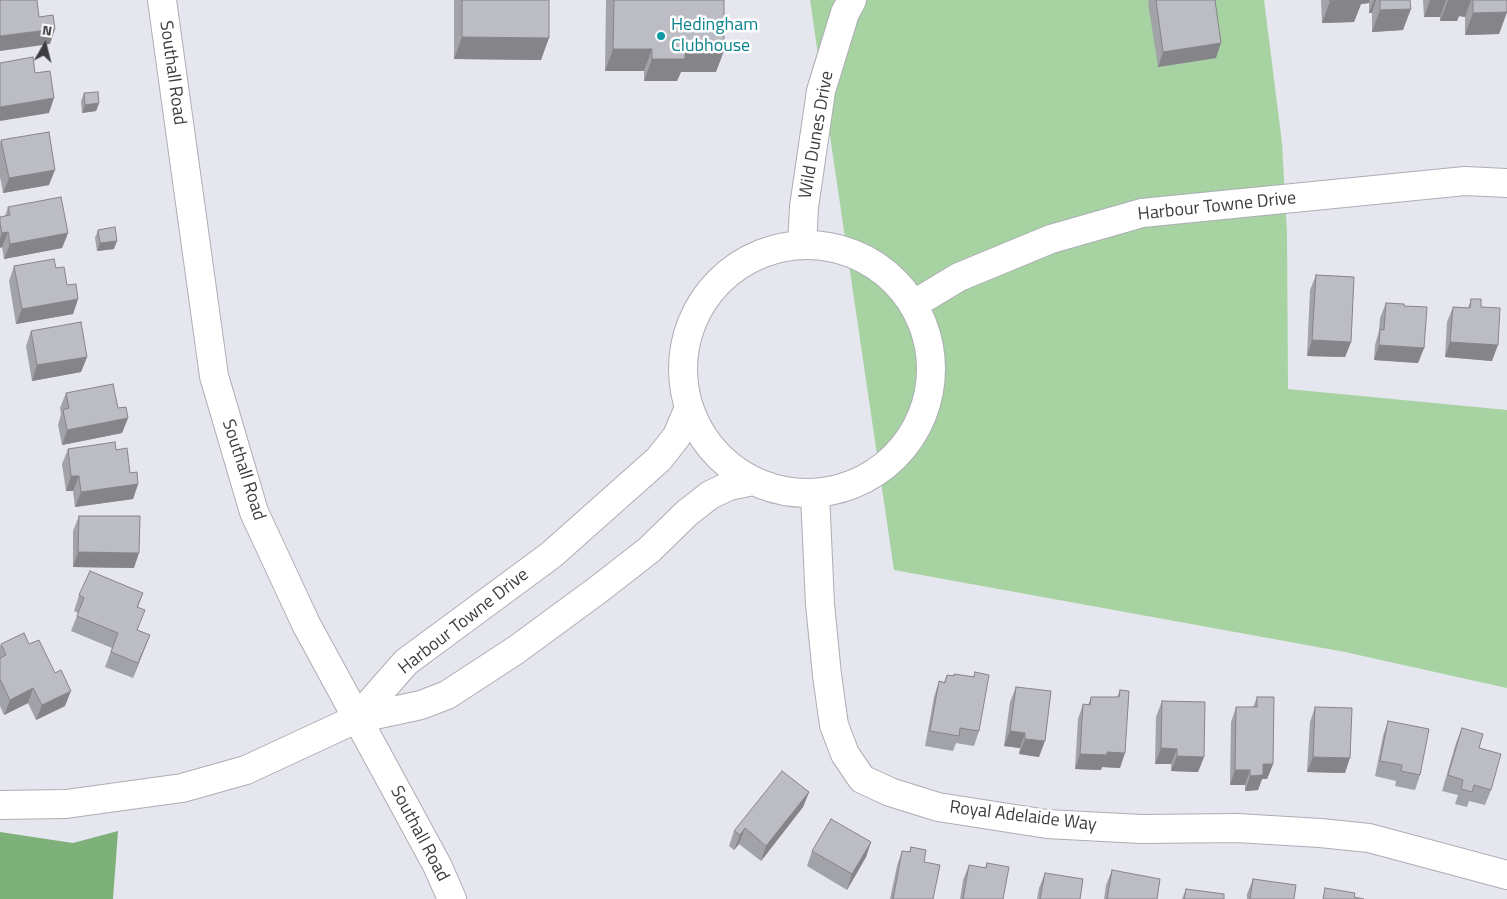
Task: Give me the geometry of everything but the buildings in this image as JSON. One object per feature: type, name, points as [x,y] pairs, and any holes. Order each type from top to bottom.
[{"type":"street","name":"Southall Road","points":[[162,0],[214,376],[254,512],[306,624],[437,865],[452,899]]},
{"type":"street","name":"Wild Dunes Drive","points":[[802,245],[804,207],[821,91],[845,12],[852,0]]},
{"type":"street","name":"Harbour Towne Drive","points":[[914,304],[960,278],[1052,239],[1142,213],[1465,181],[1507,183]]},
{"type":"street","points":[[802,245],[828,247],[854,254],[878,266],[898,284],[914,304],[929,341],[932,380],[923,418],[902,451],[871,476],[844,488],[815,494],[786,492],[753,481],[734,470],[713,451],[699,430],[688,407],[683,382],[683,357],[689,332],[698,308],[713,288],[744,262],[772,250],[802,245]]},
{"type":"street","name":"Harbour Towne Drive","points":[[356,718],[406,662],[551,556],[659,459],[677,436],[688,407]]},
{"type":"street","points":[[0,805],[66,804],[182,788],[246,770],[356,718],[421,705],[447,695],[516,650],[599,590],[649,550],[687,513],[710,495],[729,486],[753,481]]},
{"type":"street","name":"Royal Adelaide Way","points":[[815,494],[820,604],[834,725],[845,754],[862,779],[890,792],[938,807],[1046,824],[1141,829],[1237,828],[1369,838],[1507,875]]},
{"type":"green space","points":[[810,0],[1264,0],[1282,143],[1287,233],[1288,389],[1507,410],[1507,688],[1345,652],[894,570]]},
{"type":"green space","points":[[118,831],[113,899],[0,899],[0,832],[73,843]]},
{"type":"place","name":"Hedingham Clubhouse","points":[[661,36]]}]
